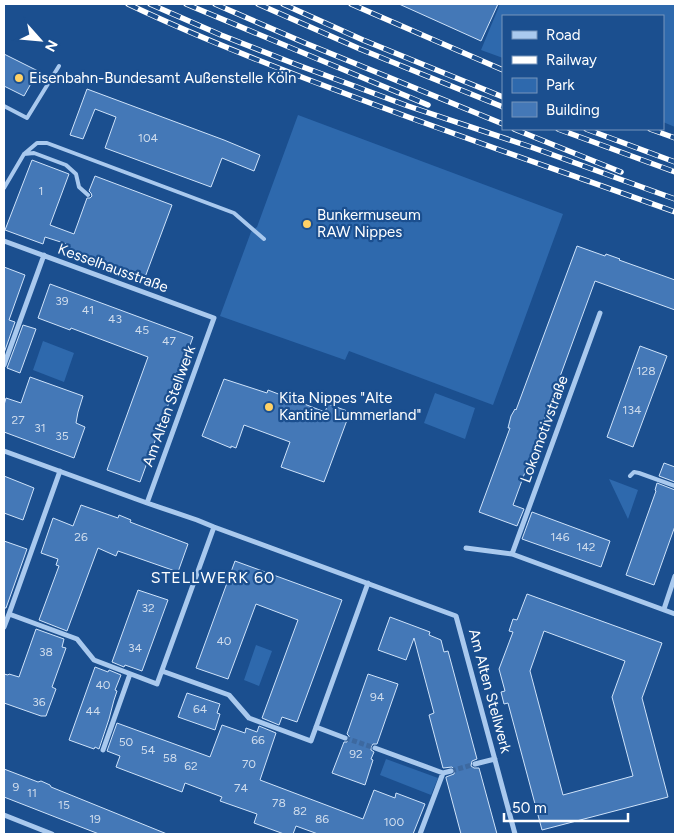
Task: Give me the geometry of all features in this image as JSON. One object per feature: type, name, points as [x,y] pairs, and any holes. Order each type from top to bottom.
[{"type":"street","name":"Kesselhausstraße","points":[[4,241],[214,318]]},
{"type":"street","points":[[4,365],[44,256]]},
{"type":"street","name":"Lokomotivstraße","points":[[512,554],[600,313]]},
{"type":"street","name":"Am Alten Stellwerk","points":[[147,503],[214,318]]},
{"type":"street","name":"Am Alten Stellwerk","points":[[4,451],[456,616],[515,834]]},
{"type":"street","points":[[4,627],[60,471]]},
{"type":"street","points":[[9,614],[77,639],[94,660],[157,684],[214,527]]},
{"type":"street","points":[[466,548],[512,554],[675,614]]},
{"type":"street","points":[[664,609],[675,576]]},
{"type":"street","points":[[162,671],[229,695],[249,718],[311,741],[368,583]]},
{"type":"street","points":[[103,750],[130,674]]},
{"type":"street","points":[[316,728],[345,738]]},
{"type":"street","points":[[375,748],[443,773],[451,770]]},
{"type":"street","points":[[475,764],[495,759]]},
{"type":"street","points":[[420,834],[443,773]]},
{"type":"street","points":[[4,815],[52,834]]},
{"type":"lane","points":[[4,106],[27,118],[59,66]]},
{"type":"lane","points":[[4,188],[24,154],[36,143],[47,143],[234,213],[264,239]]},
{"type":"lane","points":[[24,154],[34,153],[66,165],[76,174],[79,187],[88,195]]},
{"type":"lane","points":[[630,476],[634,472],[639,472],[675,486]]},
{"type":"green space","points":[[500,4],[675,4],[675,127],[664,122],[664,15],[502,15],[502,58],[481,50]]},
{"type":"green space","points":[[298,115],[563,214],[493,405],[349,351],[345,360],[220,316],[251,232],[257,227]]},
{"type":"green space","points":[[43,341],[74,353],[64,382],[33,370]]},
{"type":"green space","points":[[435,393],[475,408],[465,439],[424,423]]},
{"type":"green space","points":[[609,479],[638,490],[628,519]]},
{"type":"green space","points":[[256,645],[272,651],[259,686],[244,680]]},
{"type":"green space","points":[[386,759],[438,778],[431,795],[380,775]]},
{"type":"building","points":[[399,4],[498,4],[481,41]]},
{"type":"building","name":"Eisenbahn-Bundesamt Außenstelle Köln","points":[[4,54],[38,71],[24,96],[4,86]]},
{"type":"building","points":[[87,89],[260,155],[254,171],[222,158],[211,187],[105,148],[116,117],[95,109],[83,139],[70,135]]},
{"type":"building","points":[[32,160],[69,174],[50,225],[74,234],[87,198],[92,196],[89,191],[95,176],[172,205],[144,280],[67,252],[70,245],[45,237],[43,244],[5,230]]},
{"type":"building","points":[[577,246],[605,256],[606,254],[675,280],[675,310],[595,281],[513,505],[524,509],[517,526],[479,512],[510,428],[508,428],[511,416],[516,410]]},
{"type":"building","points":[[4,267],[25,275],[9,320],[15,322],[4,353]]},
{"type":"building","points":[[50,284],[193,337],[140,482],[107,470],[148,357],[71,328],[70,330],[38,318]]},
{"type":"building","points":[[23,325],[36,329],[20,373],[7,368]]},
{"type":"building","points":[[640,346],[667,356],[633,447],[607,437]]},
{"type":"building","points":[[30,377],[83,396],[76,423],[85,427],[74,458],[4,432],[4,405],[6,398],[21,403]]},
{"type":"building","points":[[224,379],[267,393],[268,390],[325,412],[328,404],[350,412],[324,482],[281,467],[290,442],[244,425],[236,448],[231,446],[231,448],[202,436]]},
{"type":"building","points":[[664,463],[675,467],[675,482],[659,476]]},
{"type":"building","points":[[4,476],[34,488],[23,520],[4,513]]},
{"type":"building","points":[[657,483],[675,490],[675,526],[654,585],[626,575],[656,491]]},
{"type":"building","points":[[81,505],[118,518],[119,515],[131,520],[130,522],[188,544],[178,572],[118,551],[116,556],[98,548],[67,631],[39,620],[59,566],[56,565],[58,559],[41,553],[53,518],[73,526]]},
{"type":"building","points":[[532,512],[610,541],[601,567],[522,539]]},
{"type":"building","points":[[4,541],[27,549],[6,608],[4,608]]},
{"type":"building","points":[[235,561],[342,600],[297,722],[282,717],[279,725],[262,718],[298,620],[256,604],[228,679],[196,668]]},
{"type":"building","points":[[138,590],[168,600],[142,671],[112,662]]},
{"type":"building","points":[[527,594],[662,643],[642,698],[668,797],[542,830],[508,703],[504,704],[501,692],[505,691],[499,669],[513,632],[509,631],[513,619],[517,620]],"holes":[[[544,631],[625,661],[612,697],[633,776],[563,795],[530,671]]]},
{"type":"building","points":[[390,617],[430,632],[429,635],[441,640],[444,652],[448,651],[477,759],[472,761],[471,766],[479,768],[497,834],[461,834],[446,778],[454,774],[455,770],[452,767],[443,768],[429,715],[434,713],[414,638],[406,660],[378,650]]},
{"type":"building","points":[[36,629],[64,639],[62,647],[66,648],[52,687],[56,689],[46,716],[4,703],[4,674],[19,677]]},
{"type":"building","points":[[95,667],[121,675],[99,749],[69,740]]},
{"type":"building","points":[[368,674],[398,684],[377,744],[373,744],[371,747],[371,750],[374,752],[371,759],[373,760],[365,785],[332,773],[344,742],[347,742],[349,739],[347,734]]},
{"type":"building","points":[[187,693],[220,704],[217,713],[220,714],[215,730],[178,717]]},
{"type":"building","points":[[117,723],[210,757],[222,725],[245,733],[246,728],[257,732],[259,726],[276,733],[260,780],[363,819],[374,790],[395,798],[396,793],[425,804],[413,834],[318,834],[296,826],[293,834],[284,834],[254,823],[257,814],[220,801],[222,797],[185,783],[182,792],[116,767],[120,756],[107,751]]},
{"type":"building","points":[[4,769],[38,782],[41,781],[51,787],[167,834],[99,834],[4,797]]},
{"type":"tunnel","points":[[345,738],[375,748]]},
{"type":"tunnel","points":[[451,771],[475,764]]},
{"type":"railway","points":[[128,4],[207,39],[314,82],[675,212]]},
{"type":"railway","points":[[150,4],[221,35],[408,106],[531,147],[675,199]]},
{"type":"railway","points":[[186,4],[428,105]]},
{"type":"railway","points":[[215,4],[502,124]]},
{"type":"railway","points":[[258,4],[360,49],[502,107]]},
{"type":"railway","points":[[283,4],[363,40],[502,97]]},
{"type":"railway","points":[[351,4],[502,70]]},
{"type":"railway","points":[[516,130],[621,172]]},
{"type":"railway","points":[[561,130],[675,172]]},
{"type":"railway","points":[[589,130],[675,162]]},
{"type":"railway","points":[[653,130],[675,138]]},
{"type":"place","name":"Eisenbahn-Bundesamt Außenstelle Köln","points":[[19,78]]},
{"type":"place","name":"Bunkermuseum RAW Nippes","points":[[307,224]]},
{"type":"place","name":"Kita Nippes \"Alte Kantine Lummerland\"","points":[[269,407]]},
{"type":"district","name":"STELLWERK 60","points":[[213,577]]}]
